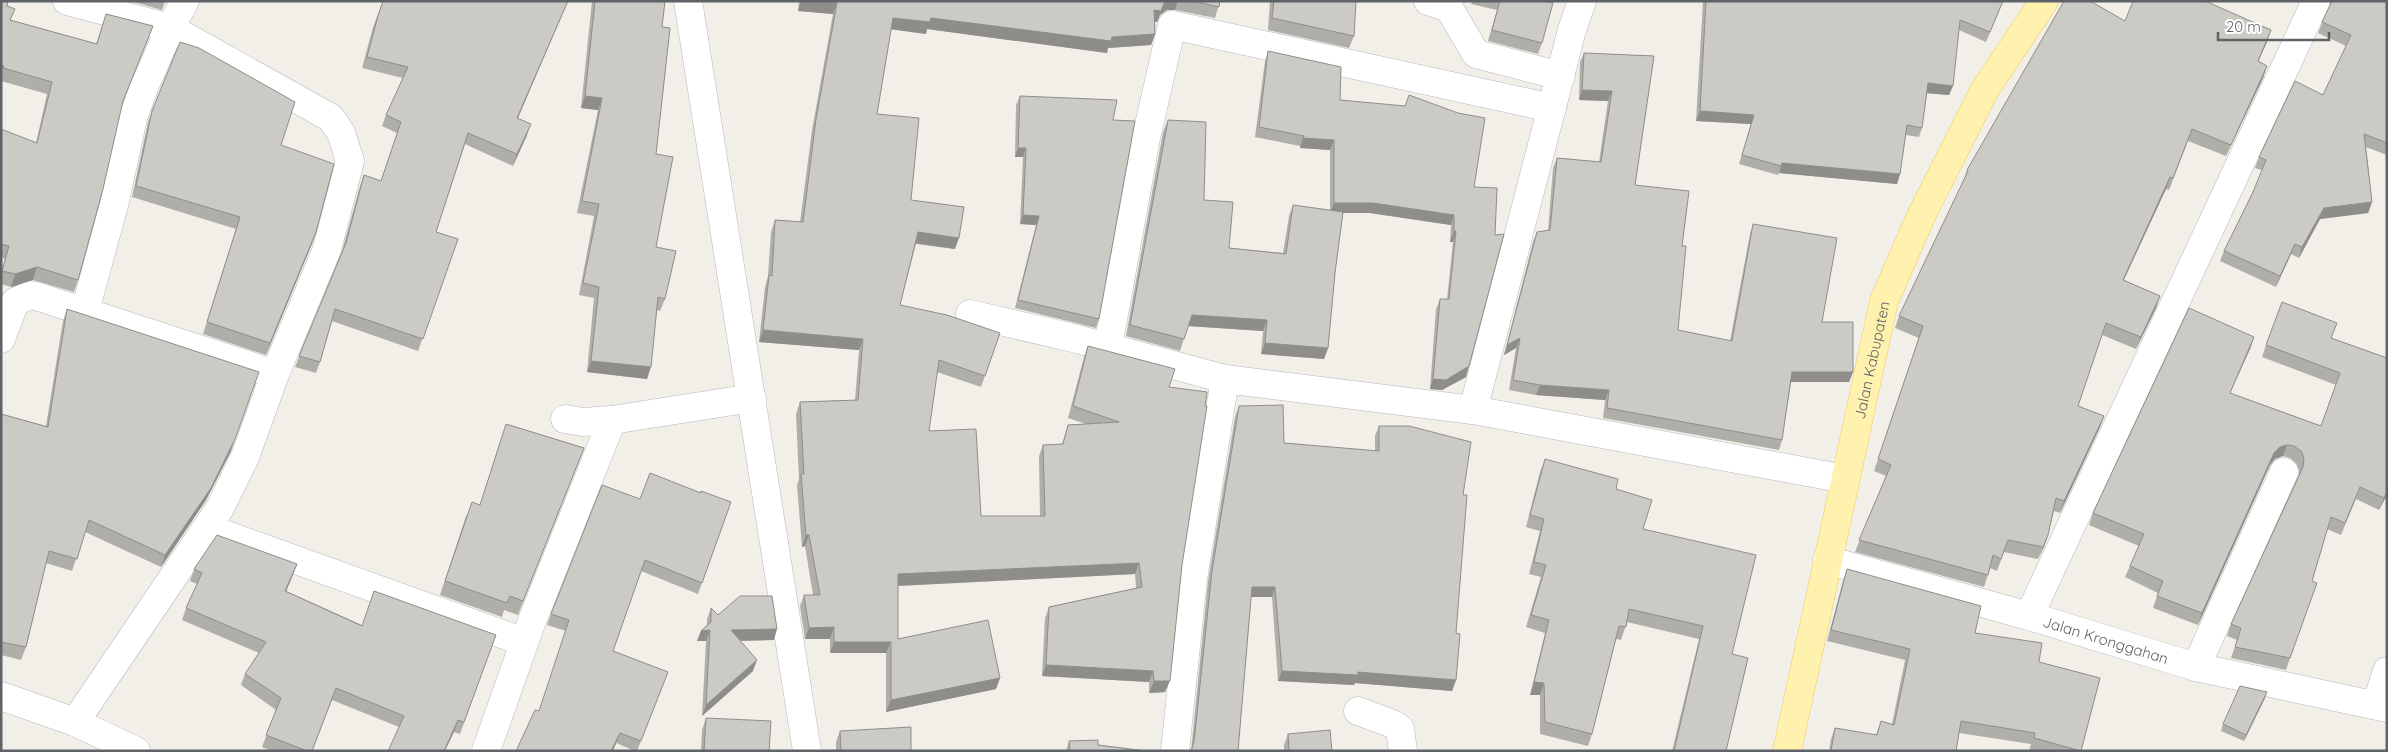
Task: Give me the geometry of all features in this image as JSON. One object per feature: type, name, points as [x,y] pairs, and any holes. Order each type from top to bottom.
[{"type":"main road","name":"Jalan Kabupaten","points":[[1788,751],[1827,560],[1884,301],[1922,214],[1984,91],[2044,1]]},
{"type":"street","points":[[67,1],[170,28],[331,118],[342,133],[350,161],[327,249],[275,374],[245,457],[231,488],[207,528],[75,722]]},
{"type":"street","points":[[85,311],[114,204],[133,118],[142,90],[184,1]]},
{"type":"street","points":[[688,1],[807,751]]},
{"type":"street","points":[[1428,1],[1449,8],[1476,54],[1561,76]]},
{"type":"street","points":[[1473,410],[1582,1]]},
{"type":"street","points":[[2029,616],[2316,1]]},
{"type":"street","points":[[1108,347],[1146,138],[1172,25],[1552,108]]},
{"type":"street","points":[[1,339],[15,302],[30,295],[85,311],[275,374]]},
{"type":"street","points":[[970,314],[1108,347],[1225,379],[1473,410],[1845,479]]},
{"type":"street","points":[[1175,751],[1193,579],[1225,379]]},
{"type":"street","points":[[565,419],[583,422],[612,420],[752,398]]},
{"type":"street","points":[[486,751],[524,642],[612,420]]},
{"type":"street","points":[[2196,667],[2284,472]]},
{"type":"street","points":[[207,528],[524,642]]},
{"type":"street","name":"Jalan Kronggahan","points":[[1827,560],[2029,616],[2196,667],[2381,706]]},
{"type":"street","points":[[2381,706],[2387,671]]},
{"type":"street","points":[[1,696],[75,722],[136,751]]},
{"type":"street","points":[[1358,711],[1393,724],[1400,729],[1403,751]]},
{"type":"building","points":[[1,1],[8,1],[7,6],[15,9],[10,20],[97,44],[106,14],[153,26],[123,101],[103,189],[78,280],[37,267],[15,274],[2,271],[9,246],[1,244],[1,129],[37,143],[52,82],[3,68],[4,66],[1,65]]},
{"type":"building","points":[[383,1],[568,1],[517,118],[531,124],[517,154],[468,133],[436,232],[458,239],[423,339],[335,309],[320,362],[299,356],[346,243],[364,175],[381,181],[401,122],[386,115],[408,67],[367,57]]},
{"type":"building","points":[[595,1],[665,1],[662,27],[670,28],[656,154],[673,157],[656,247],[676,251],[665,299],[658,297],[651,367],[591,361],[599,287],[583,283],[599,204],[582,201],[602,98],[585,96]]},
{"type":"building","points":[[820,1],[1168,1],[1164,3],[1161,11],[1154,10],[1155,34],[1112,37],[1111,41],[931,18],[930,22],[893,18],[877,114],[919,118],[911,200],[964,207],[959,238],[918,232],[900,305],[947,315],[1000,333],[985,376],[939,360],[929,431],[976,429],[981,516],[1045,516],[1043,445],[1063,444],[1068,425],[1119,422],[1073,406],[1088,346],[1175,369],[1169,387],[1207,392],[1205,406],[1207,406],[1182,565],[1170,681],[1154,681],[1153,671],[1046,665],[1049,607],[1142,587],[1139,563],[898,574],[898,639],[988,620],[1000,678],[891,700],[891,642],[834,642],[834,627],[809,628],[804,595],[820,595],[809,535],[806,535],[801,474],[804,474],[800,402],[858,400],[863,339],[763,330],[769,275],[772,276],[775,220],[803,222],[816,119],[837,3]]},
{"type":"building","points":[[1193,1],[1220,1],[1219,7]]},
{"type":"building","points":[[1274,1],[1356,1],[1354,36],[1272,18]]},
{"type":"building","points":[[1500,1],[1545,1],[1553,3],[1542,43],[1492,30]]},
{"type":"building","points":[[1706,1],[2003,1],[1990,32],[1960,20],[1953,86],[1928,83],[1922,128],[1907,125],[1900,174],[1782,163],[1781,166],[1742,155],[1754,115],[1700,111]]},
{"type":"building","points":[[2064,1],[2090,1],[2125,21],[2133,1],[2205,1],[2271,30],[2258,61],[2267,66],[2231,145],[2192,129],[2173,178],[2170,177],[2123,280],[2160,296],[2141,337],[2106,323],[2078,406],[2104,416],[2064,501],[2056,498],[2048,535],[2043,547],[2008,540],[2001,559],[1993,555],[1988,575],[1859,540],[1891,465],[1878,459],[1923,326],[1899,316],[1967,170]]},
{"type":"building","points":[[2332,1],[2387,1],[2387,143],[2364,134],[2372,202],[2324,208],[2302,247],[2295,244],[2280,276],[2224,251],[2253,192],[2266,160],[2259,157],[2295,81],[2323,95],[2351,35],[2322,22]]},
{"type":"building","points":[[180,42],[199,48],[295,102],[281,145],[334,164],[316,232],[270,343],[207,322],[240,217],[136,186],[152,111]]},
{"type":"building","points":[[1268,51],[1341,67],[1340,100],[1405,106],[1409,95],[1458,113],[1485,118],[1474,187],[1497,188],[1495,235],[1504,234],[1469,366],[1446,380],[1433,379],[1440,299],[1449,299],[1456,231],[1454,231],[1454,215],[1373,203],[1334,203],[1334,140],[1303,138],[1304,136],[1259,127]]},
{"type":"building","points":[[1584,53],[1654,56],[1635,185],[1689,191],[1682,246],[1686,246],[1678,330],[1732,341],[1753,224],[1837,238],[1822,322],[1853,322],[1853,372],[1792,372],[1782,440],[1607,408],[1609,390],[1540,385],[1513,380],[1520,338],[1507,345],[1537,232],[1550,230],[1557,158],[1601,162],[1612,91],[1582,90]]},
{"type":"building","points":[[1020,96],[1117,100],[1113,120],[1135,121],[1099,319],[1018,300],[1039,216],[1023,215],[1026,148],[1018,148]]},
{"type":"building","points":[[1168,120],[1206,122],[1204,200],[1233,202],[1229,248],[1286,254],[1293,205],[1343,212],[1328,348],[1265,343],[1267,320],[1192,315],[1184,339],[1130,325]]},
{"type":"building","points":[[2282,302],[2337,323],[2331,338],[2387,358],[2387,492],[2384,498],[2360,487],[2345,523],[2331,517],[2312,581],[2317,583],[2290,658],[2235,647],[2241,628],[2231,624],[2303,467],[2304,458],[2301,451],[2294,446],[2287,445],[2280,447],[2274,453],[2202,613],[2157,596],[2163,581],[2130,566],[2144,534],[2093,513],[2189,308],[2254,337],[2230,393],[2321,426],[2340,373],[2266,345]]},
{"type":"building","points":[[67,309],[259,372],[235,439],[211,488],[165,555],[89,520],[77,559],[49,551],[26,647],[1,642],[1,414],[48,427]]},
{"type":"building","points":[[1283,405],[1284,443],[1379,451],[1379,426],[1409,426],[1471,442],[1463,495],[1467,495],[1456,633],[1460,634],[1456,680],[1358,672],[1358,675],[1282,671],[1275,587],[1252,587],[1238,751],[1191,751],[1194,742],[1212,571],[1239,406]]},
{"type":"building","points":[[506,424],[584,448],[523,601],[510,596],[507,603],[445,581],[472,502],[480,505]]},
{"type":"building","points":[[1545,459],[1618,479],[1616,489],[1652,500],[1643,529],[1756,555],[1732,654],[1748,658],[1726,751],[1674,751],[1703,626],[1629,609],[1626,627],[1619,626],[1592,734],[1545,722],[1544,683],[1534,682],[1549,620],[1531,615],[1546,565],[1534,562],[1544,519],[1530,515]]},
{"type":"building","points":[[650,473],[701,493],[701,491],[731,502],[702,583],[645,560],[613,651],[668,672],[641,741],[620,733],[611,751],[516,751],[535,710],[539,711],[569,620],[551,614],[602,485],[640,499]]},
{"type":"building","points":[[217,535],[297,564],[285,591],[362,626],[374,591],[496,635],[464,722],[458,720],[444,751],[388,751],[404,716],[336,688],[312,751],[307,751],[266,735],[281,698],[245,674],[266,642],[186,608],[202,573],[194,569]]},
{"type":"building","points":[[1847,569],[1981,606],[1975,633],[2042,643],[2039,662],[2100,678],[2081,751],[2034,738],[2035,733],[1961,721],[1956,751],[1831,751],[1835,728],[1877,735],[1881,721],[1894,725],[1910,649],[1831,630]]},
{"type":"building","points":[[740,596],[772,596],[777,629],[731,630],[757,660],[706,705],[710,630],[701,631],[711,622],[711,608],[718,615]]},
{"type":"building","points":[[2240,686],[2267,692],[2246,735],[2223,724]]},
{"type":"building","points":[[706,718],[771,721],[769,751],[704,751]]},
{"type":"building","points":[[911,727],[911,751],[841,751],[840,731]]},
{"type":"building","points":[[1330,730],[1332,751],[1289,751],[1288,734]]},
{"type":"building","points":[[1098,740],[1098,745],[1146,751],[1070,751],[1069,741]]}]
